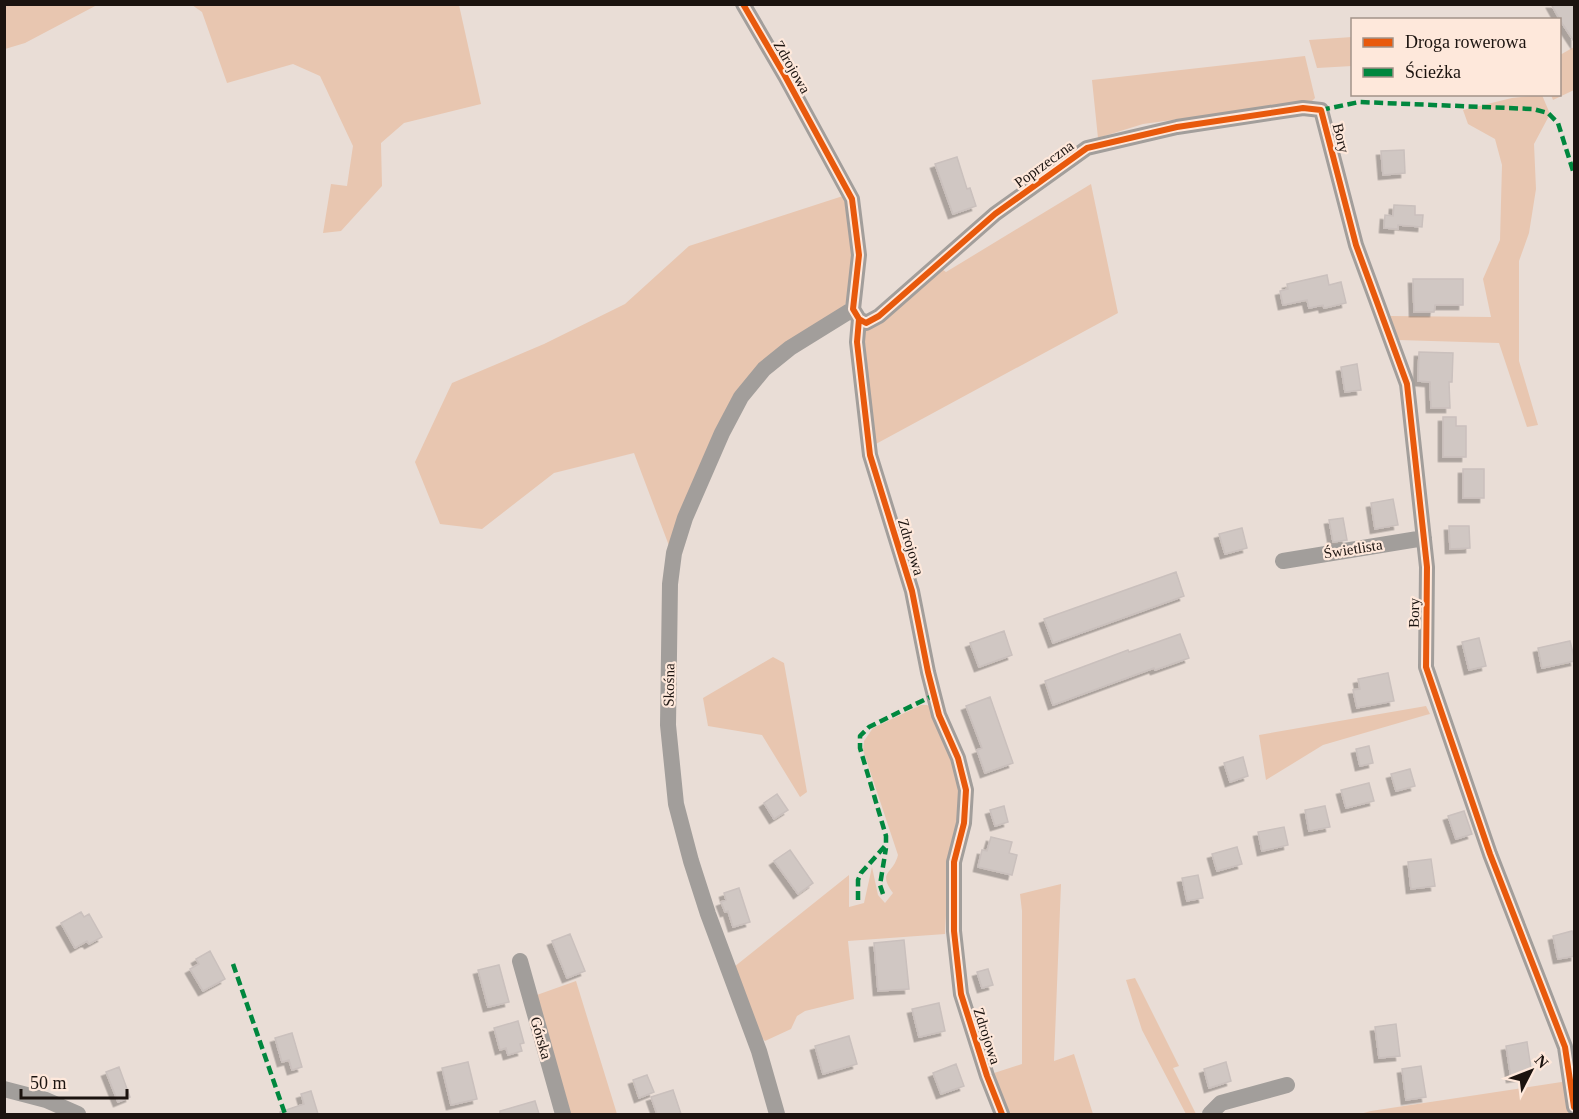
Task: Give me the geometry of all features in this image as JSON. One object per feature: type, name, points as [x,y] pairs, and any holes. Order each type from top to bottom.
[{"type":"street","name":"Zdrojowa","points":[[743,4],[852,199],[859,255],[857,342],[870,455],[912,591],[939,715],[958,758],[966,790],[964,822],[954,862],[954,931],[961,994],[987,1076],[1002,1114]]},
{"type":"street","name":"Poprzeczna","points":[[856,314],[866,323],[879,316],[995,214],[1087,148],[1177,127],[1303,108],[1321,110]]},
{"type":"street","name":"Bory","points":[[1321,110],[1356,245],[1407,384],[1427,567],[1426,667],[1487,847],[1565,1047],[1575,1107]]},
{"type":"street","name":"Skośna","points":[[777,1114],[759,1051],[691,861],[676,804],[668,725],[670,584],[674,553],[686,518],[722,433],[741,397],[764,369],[782,355],[821,327],[856,314]]},
{"type":"street","name":"Świetlista","points":[[1283,561],[1424,538]]},
{"type":"street","name":"Górska","points":[[520,961],[563,1114]]},
{"type":"street","points":[[1210,1114],[1221,1103],[1287,1085]]},
{"type":"street","points":[[4,1089],[46,1100],[78,1114]]},
{"type":"shaded area","points":[[5,4],[97,5],[25,43],[5,49]]},
{"type":"shaded area","points":[[192,5],[459,5],[481,104],[404,123],[381,143],[382,186],[341,231],[323,233],[331,184],[347,186],[353,146],[320,76],[293,64],[227,83],[202,12]]},
{"type":"shaded area","points":[[1351,37],[1351,66],[1317,68],[1309,40]]},
{"type":"shaded area","points":[[1574,47],[1574,90],[1553,100],[1551,96],[1561,96],[1561,54]]},
{"type":"shaded area","points":[[1305,56],[1315,98],[1312,101],[1143,124],[1098,138],[1092,80]]},
{"type":"shaded area","points":[[1542,96],[1550,114],[1534,144],[1536,189],[1529,233],[1519,261],[1519,361],[1538,425],[1527,427],[1499,343],[1398,340],[1390,316],[1491,317],[1483,279],[1500,240],[1502,165],[1495,139],[1468,124],[1463,110],[1512,98]]},
{"type":"shaded area","points":[[1091,184],[1118,313],[874,445],[864,332],[939,267],[946,272]]},
{"type":"shaded area","points":[[846,195],[856,253],[845,307],[752,376],[671,551],[634,453],[554,473],[482,529],[440,524],[415,462],[452,383],[544,344],[625,304],[689,246]]},
{"type":"shaded area","points":[[773,657],[784,663],[807,792],[800,797],[762,735],[708,726],[703,698]]},
{"type":"shaded area","points":[[921,705],[932,708],[963,789],[949,859],[945,934],[848,941],[854,999],[805,1011],[797,1016],[791,1029],[765,1041],[757,1033],[734,967],[849,875],[849,907],[864,903],[872,867],[878,895],[885,903],[893,893],[886,877],[898,855],[863,750],[864,741],[873,728]]},
{"type":"shaded area","points":[[1426,706],[1430,714],[1323,745],[1266,780],[1259,735]]},
{"type":"shaded area","points":[[1061,884],[1054,1061],[1074,1054],[1093,1114],[1004,1114],[991,1074],[1022,1064],[1020,894]]},
{"type":"shaded area","points":[[1135,978],[1179,1066],[1173,1068],[1196,1114],[1186,1114],[1142,1030],[1126,980]]},
{"type":"shaded area","points":[[576,981],[617,1114],[567,1114],[534,996]]},
{"type":"shaded area","points":[[1568,1081],[1571,1114],[1360,1114],[1371,1111]]},
{"type":"building","points":[[1551,4],[1575,4],[1575,43],[1561,18]]},
{"type":"building","points":[[1404,150],[1405,173],[1383,175],[1381,151]]},
{"type":"building","points":[[957,157],[967,189],[970,188],[976,206],[953,214],[935,164]]},
{"type":"building","points":[[1394,205],[1415,206],[1415,215],[1423,215],[1422,227],[1398,225],[1398,229],[1384,228],[1385,215],[1393,216]]},
{"type":"building","points":[[1327,275],[1329,285],[1341,282],[1346,303],[1324,308],[1323,305],[1309,308],[1307,300],[1283,305],[1280,291],[1288,289],[1287,284]]},
{"type":"building","points":[[1413,279],[1463,279],[1463,305],[1435,305],[1434,312],[1414,312]]},
{"type":"building","points":[[1419,352],[1453,353],[1452,382],[1449,382],[1450,408],[1431,408],[1430,382],[1418,381]]},
{"type":"building","points":[[1357,364],[1361,390],[1345,392],[1341,367]]},
{"type":"building","points":[[1443,417],[1456,417],[1456,426],[1466,426],[1466,457],[1443,457]]},
{"type":"building","points":[[1463,469],[1484,469],[1484,498],[1463,498]]},
{"type":"building","points":[[1393,499],[1398,525],[1375,529],[1371,503]]},
{"type":"building","points":[[1343,518],[1347,540],[1333,542],[1329,520]]},
{"type":"building","points":[[1449,526],[1469,526],[1470,548],[1450,549]]},
{"type":"building","points":[[1242,528],[1247,548],[1225,554],[1219,534]]},
{"type":"building","points":[[1176,572],[1184,596],[1053,643],[1044,619]]},
{"type":"building","points":[[1004,631],[1012,655],[979,667],[970,643]]},
{"type":"building","points":[[1180,634],[1189,658],[1155,670],[1154,668],[1053,705],[1045,681],[1128,650],[1129,652]]},
{"type":"building","points":[[1479,638],[1486,666],[1469,670],[1462,642]]},
{"type":"building","points":[[1570,641],[1575,661],[1542,668],[1538,648]]},
{"type":"building","points":[[1388,673],[1394,701],[1357,708],[1353,690],[1360,689],[1358,679]]},
{"type":"building","points":[[990,697],[1013,763],[985,773],[977,750],[982,748],[966,706]]},
{"type":"building","points":[[1369,746],[1373,763],[1360,766],[1356,749]]},
{"type":"building","points":[[1243,757],[1248,776],[1230,782],[1224,763]]},
{"type":"building","points":[[1410,769],[1415,786],[1396,791],[1391,774]]},
{"type":"building","points":[[1369,783],[1374,801],[1346,808],[1341,790]]},
{"type":"building","points":[[777,794],[788,810],[774,819],[764,803]]},
{"type":"building","points":[[1004,806],[1008,822],[995,826],[990,810]]},
{"type":"building","points":[[1325,806],[1330,827],[1309,831],[1305,810]]},
{"type":"building","points":[[1464,811],[1472,834],[1456,839],[1448,816]]},
{"type":"building","points":[[1284,827],[1288,845],[1262,851],[1258,832]]},
{"type":"building","points":[[991,837],[1012,842],[1009,853],[1017,855],[1012,875],[978,867],[982,850],[987,851]]},
{"type":"building","points":[[1237,847],[1242,864],[1217,871],[1212,854]]},
{"type":"building","points":[[790,850],[813,883],[798,894],[774,861]]},
{"type":"building","points":[[1431,859],[1435,886],[1411,889],[1408,862]]},
{"type":"building","points":[[1198,875],[1203,898],[1187,901],[1182,878]]},
{"type":"building","points":[[739,888],[750,922],[733,927],[728,911],[725,912],[721,902],[726,900],[724,893]]},
{"type":"building","points":[[81,912],[84,917],[89,914],[102,937],[89,944],[87,941],[75,948],[61,923]]},
{"type":"building","points":[[1572,931],[1575,939],[1575,956],[1558,959],[1553,936]]},
{"type":"building","points":[[570,934],[585,971],[567,978],[552,941]]},
{"type":"building","points":[[904,940],[909,989],[878,991],[874,943]]},
{"type":"building","points":[[210,951],[225,979],[203,991],[190,969],[199,964],[196,959]]},
{"type":"building","points":[[499,965],[509,1002],[488,1007],[478,970]]},
{"type":"building","points":[[988,969],[993,985],[982,988],[977,972]]},
{"type":"building","points":[[939,1003],[945,1031],[919,1037],[912,1009]]},
{"type":"building","points":[[518,1021],[524,1043],[520,1044],[522,1051],[508,1055],[506,1048],[500,1050],[494,1028]]},
{"type":"building","points":[[1396,1024],[1400,1056],[1379,1058],[1375,1027]]},
{"type":"building","points":[[292,1033],[302,1067],[292,1070],[289,1060],[282,1062],[275,1038]]},
{"type":"building","points":[[849,1036],[857,1064],[823,1074],[815,1046]]},
{"type":"building","points":[[1527,1042],[1532,1075],[1511,1078],[1506,1046]]},
{"type":"building","points":[[468,1062],[477,1099],[451,1105],[442,1068]]},
{"type":"building","points":[[1226,1062],[1231,1081],[1209,1088],[1204,1069]]},
{"type":"building","points":[[956,1064],[964,1086],[941,1094],[933,1073]]},
{"type":"building","points":[[1421,1066],[1426,1097],[1406,1100],[1402,1069]]},
{"type":"building","points":[[119,1067],[130,1097],[118,1102],[106,1072]]},
{"type":"building","points":[[647,1075],[654,1092],[639,1098],[633,1080]]},
{"type":"building","points":[[673,1090],[681,1114],[657,1114],[651,1097]]},
{"type":"building","points":[[311,1091],[318,1114],[280,1114],[280,1112],[304,1104],[301,1094]]},
{"type":"building","points":[[535,1101],[539,1114],[500,1114],[500,1111]]},
{"type":"marked path","points":[[1321,110],[1359,102],[1533,109],[1548,113],[1558,123],[1574,174]]},
{"type":"marked path","points":[[858,900],[858,880],[861,873],[886,845],[886,836],[860,748],[860,736],[869,727],[934,695]]},
{"type":"marked path","points":[[883,894],[880,885],[886,848]]},
{"type":"marked path","points":[[233,964],[285,1114]]},
{"type":"cycle path","points":[[743,4],[852,199],[859,255],[853,309],[859,319],[857,342],[870,455],[912,591],[939,715],[958,758],[966,790],[964,823],[954,862],[954,931],[961,994],[987,1076],[1002,1114]]},
{"type":"cycle path","points":[[859,319],[866,323],[879,316],[995,214],[1087,148],[1177,127],[1303,108],[1321,110],[1356,245],[1407,384],[1427,567],[1426,667],[1490,854],[1565,1047],[1574,1107]]}]
